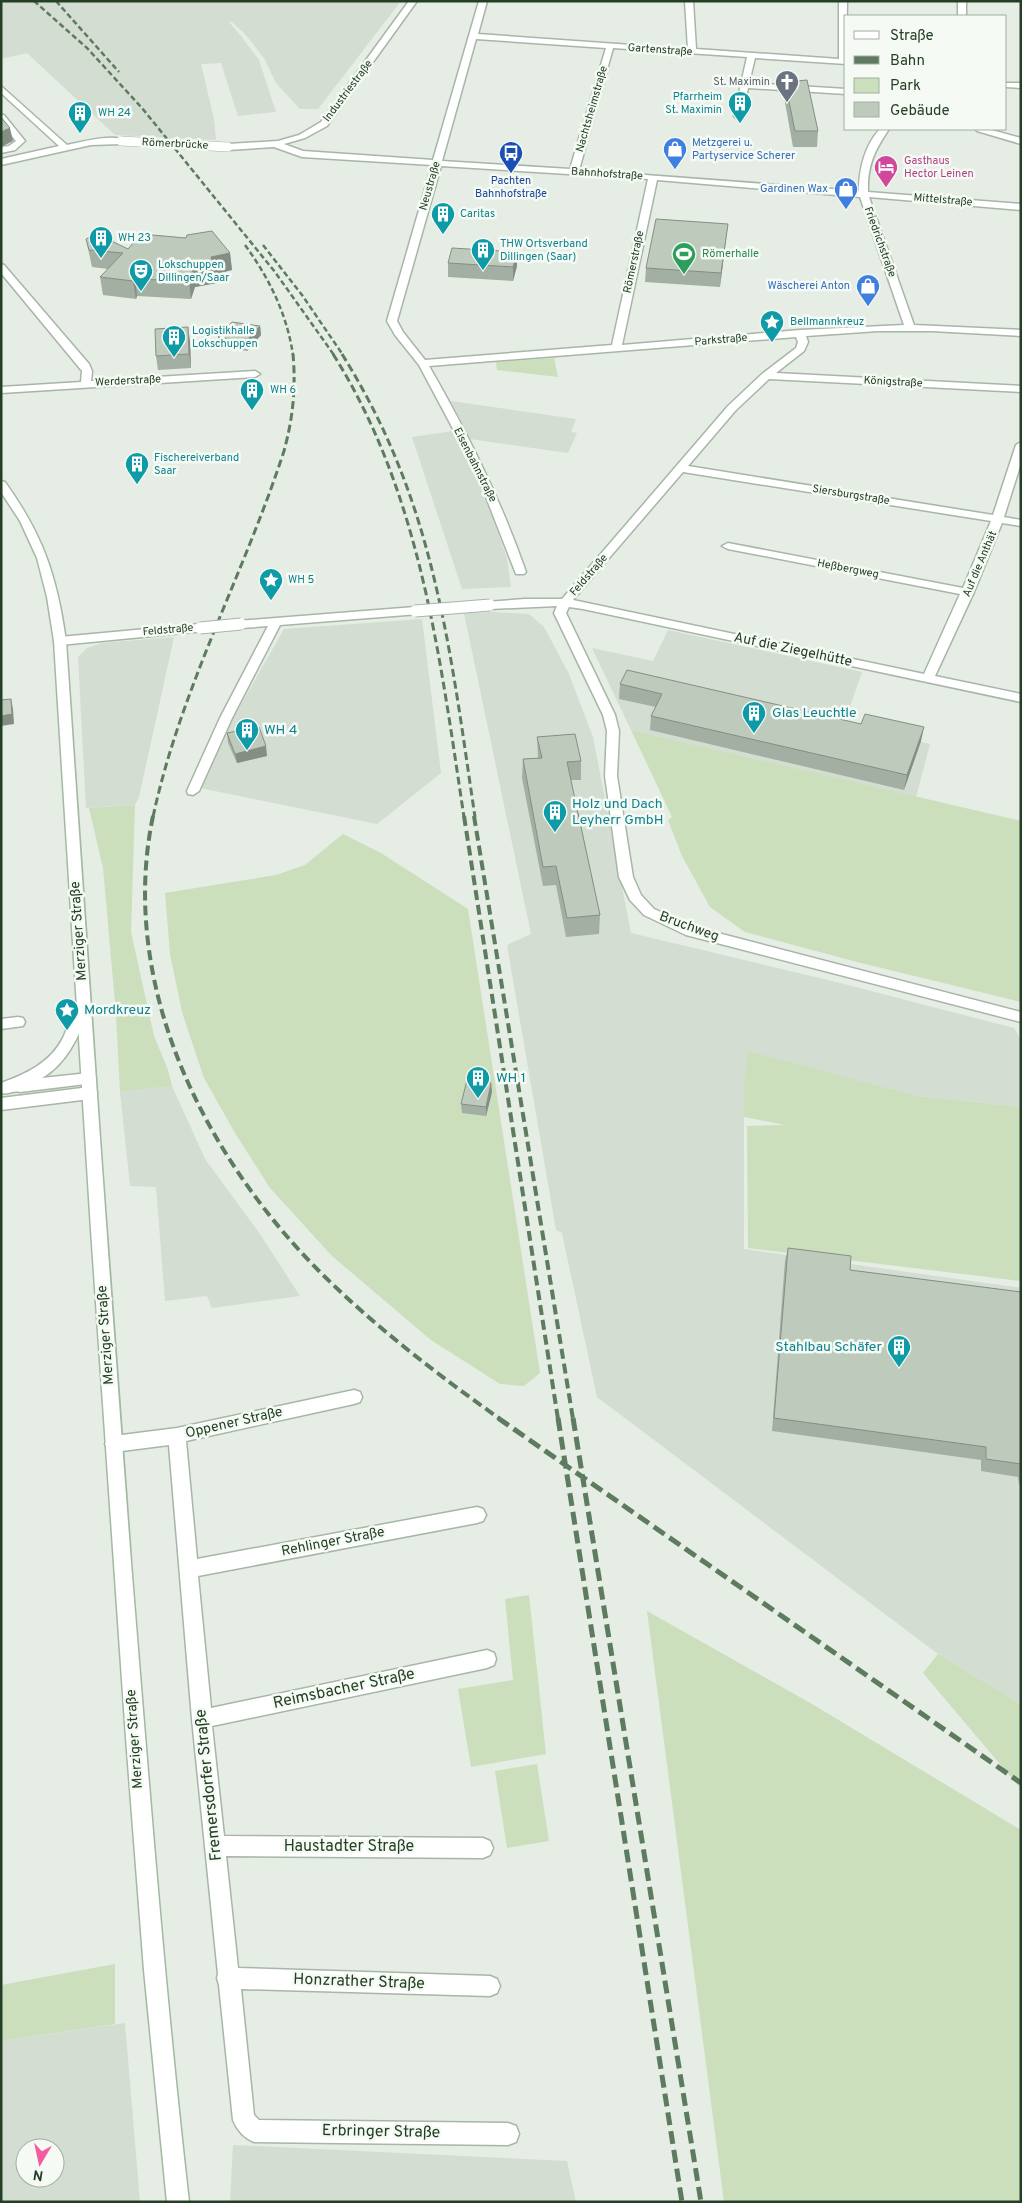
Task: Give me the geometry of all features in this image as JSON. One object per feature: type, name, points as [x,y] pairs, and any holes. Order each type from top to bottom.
[{"type":"street","name":"Industriestraße","points":[[228,146],[275,144],[299,138],[315,131],[332,115],[413,1]]},
{"type":"street","name":"Neustraße","points":[[422,362],[393,325],[392,317],[484,1]]},
{"type":"street","points":[[689,1],[692,52]]},
{"type":"street","points":[[843,1],[844,62]]},
{"type":"street","points":[[962,1],[962,15]]},
{"type":"street","name":"Gartenstraße","points":[[474,36],[844,62]]},
{"type":"street","name":"Nachtsheimstraße","points":[[574,172],[610,46]]},
{"type":"street","points":[[738,116],[751,56]]},
{"type":"street","points":[[744,85],[844,92]]},
{"type":"street","points":[[1007,85],[1021,86]]},
{"type":"street","points":[[1,88],[65,147]]},
{"type":"street","points":[[1,117],[21,141],[12,148],[1,150]]},
{"type":"street","name":"Friedrichstraße","points":[[884,130],[875,141],[869,158],[865,173],[864,193],[910,328]]},
{"type":"street","points":[[983,130],[1021,141]]},
{"type":"street","name":"Bahnhofstraße","points":[[299,138],[328,153],[349,158]]},
{"type":"street","name":"Römerbrücke","points":[[65,147],[91,142],[121,141],[228,146]]},
{"type":"street","name":"Bahnhofstraße","points":[[275,144],[302,154],[349,158],[653,177],[864,193]]},
{"type":"street","points":[[1,162],[65,147]]},
{"type":"street","name":"Römerstraße","points":[[616,348],[653,177]]},
{"type":"street","name":"Mittelstraße","points":[[864,193],[1021,206]]},
{"type":"street","points":[[1,267],[85,366],[86,384]]},
{"type":"street","name":"Parkstraße","points":[[422,362],[800,333],[910,328],[1021,333]]},
{"type":"street","name":"Feldstraße","points":[[60,641],[276,621],[522,602],[565,603],[732,408],[766,376],[800,349],[803,342],[800,333]]},
{"type":"street","name":"Eisenbahnstraße","points":[[422,362],[483,478],[506,529],[520,572]]},
{"type":"street","name":"Werderstraße","points":[[1,390],[255,374]]},
{"type":"street","name":"Königstraße","points":[[766,376],[1021,388]]},
{"type":"street","name":"Auf die Anthät","points":[[928,678],[968,592],[998,519],[1021,445]]},
{"type":"street","name":"Siersburgstraße","points":[[681,468],[1021,523]]},
{"type":"street","name":"Merziger Straße","points":[[1,484],[28,525],[45,562],[56,604],[60,641],[114,1444],[154,1975],[178,2200]]},
{"type":"street","name":"Heßbergweg","points":[[728,546],[968,592]]},
{"type":"street","name":"Auf die Ziegelhütte","points":[[565,603],[1021,698]]},
{"type":"street","name":"Bruchweg","points":[[565,603],[560,613],[609,715],[613,730],[612,776],[626,877],[635,897],[649,912],[666,921],[700,933],[1021,1017]]},
{"type":"street","points":[[192,791],[226,718],[276,621]]},
{"type":"street","points":[[3,1089],[31,1077],[51,1064],[71,1037],[84,1006]]},
{"type":"street","points":[[1,1024],[18,1022]]},
{"type":"street","points":[[3,1089],[90,1086]]},
{"type":"street","points":[[1,1104],[90,1086]]},
{"type":"street","name":"Oppener Straße","points":[[114,1444],[177,1436],[354,1397]]},
{"type":"street","name":"Fremersdorfer Straße","points":[[177,1436],[202,1718],[228,1978],[244,2120],[254,2130]]},
{"type":"street","name":"Rehlinger Straße","points":[[189,1569],[477,1515]]},
{"type":"street","name":"Reimsbacher Straße","points":[[202,1718],[487,1660]]},
{"type":"street","name":"Haustadter Straße","points":[[216,1846],[483,1848]]},
{"type":"street","name":"Honzrather Straße","points":[[228,1978],[490,1986]]},
{"type":"street","name":"Erbringer Straße","points":[[254,2130],[508,2134]]},
{"type":"shaded area","points":[[1,1],[401,1],[318,109],[300,109],[276,83],[264,58],[245,34],[232,22],[229,22],[259,60],[276,112],[238,116],[221,63],[201,64],[214,119],[216,140],[115,135],[27,53],[1,59]]},
{"type":"shaded area","points":[[451,401],[576,419],[571,432],[577,433],[568,453],[470,439]]},
{"type":"shaded area","points":[[453,431],[461,444],[492,516],[507,558],[511,587],[462,589],[412,437]]},
{"type":"shaded area","points":[[464,613],[529,614],[544,627],[569,674],[593,737],[631,933],[840,983],[1014,1028],[1021,1040],[1021,1107],[918,1096],[748,1052],[744,1077],[744,1249],[1021,1288],[1021,1704],[938,1654],[597,1397],[562,1233],[556,1230],[507,945],[531,934]]},
{"type":"shaded area","points":[[422,619],[441,773],[377,824],[200,788],[220,741],[284,629]]},
{"type":"shaded area","points":[[668,630],[862,672],[844,724],[930,744],[916,797],[631,730],[592,648],[653,661]]},
{"type":"shaded area","points":[[174,637],[139,797],[135,805],[86,808],[78,657],[87,648],[102,643]]},
{"type":"shaded area","points":[[172,1086],[205,1159],[260,1234],[300,1296],[212,1308],[207,1296],[165,1301],[156,1187],[130,1186],[120,1092]]},
{"type":"shaded area","points":[[125,2023],[140,2202],[1,2202],[1,2041]]},
{"type":"shaded area","points":[[233,2145],[567,2161],[576,2202],[230,2202]]},
{"type":"green space","points":[[554,358],[558,377],[497,370],[496,362]]},
{"type":"green space","points":[[631,730],[1021,821],[1021,1002],[853,961],[745,932],[710,907],[682,856],[668,820],[672,817]]},
{"type":"green space","points":[[135,805],[131,932],[154,1036],[168,1070],[172,1086],[120,1092],[116,1014],[103,868],[89,808]]},
{"type":"green space","points":[[343,834],[381,853],[468,909],[540,1373],[524,1386],[500,1384],[431,1340],[332,1256],[270,1188],[235,1133],[204,1078],[182,1012],[170,954],[165,893],[276,875],[305,865]]},
{"type":"green space","points":[[748,1051],[918,1096],[1021,1107],[1021,1281],[748,1248],[747,1126],[785,1125],[744,1117],[744,1077]]},
{"type":"green space","points":[[529,1595],[546,1754],[471,1767],[458,1689],[513,1680],[505,1599]]},
{"type":"green space","points":[[647,1611],[812,1704],[1021,1830],[1021,2202],[724,2202]]},
{"type":"green space","points":[[938,1654],[1021,1704],[1021,1789],[923,1673]]},
{"type":"green space","points":[[537,1764],[549,1841],[507,1848],[495,1771]]},
{"type":"green space","points":[[115,1964],[115,2024],[1,2041],[1,1985]]},
{"type":"building","points":[[807,80],[818,131],[795,131],[785,82]]},
{"type":"building","points":[[1,117],[10,128],[1,132]]},
{"type":"building","points":[[656,219],[728,224],[721,273],[646,268]]},
{"type":"building","points":[[212,231],[230,253],[211,257],[214,266],[193,269],[189,281],[135,279],[133,281],[100,277],[123,253],[89,250],[86,239],[97,234],[128,249],[141,234],[186,238],[187,235]]},
{"type":"building","points":[[452,248],[517,252],[513,267],[448,263]]},
{"type":"building","points":[[232,322],[260,326],[245,342],[218,337]]},
{"type":"building","points":[[188,327],[189,354],[156,356],[155,329]]},
{"type":"building","name":"Glas Leuchtle","points":[[627,670],[861,724],[865,714],[924,727],[907,775],[651,716],[662,694],[620,684]]},
{"type":"building","points":[[11,699],[12,714],[1,716],[1,700]]},
{"type":"building","points":[[259,727],[266,746],[235,754],[227,733]]},
{"type":"building","name":"Holz und Dach Leyherr GmbH","points":[[575,734],[581,761],[567,762],[600,915],[567,918],[556,866],[543,867],[523,759],[542,758],[537,737]]},
{"type":"building","points":[[467,1080],[491,1083],[486,1107],[461,1104]]},
{"type":"building","name":"Stahlbau Schäfer","points":[[788,1248],[851,1256],[850,1270],[1021,1292],[1021,1464],[986,1459],[986,1447],[774,1418]]},
{"type":"railway","points":[[34,1],[87,48],[142,108],[275,272],[334,355]]},
{"type":"railway","points":[[56,1],[119,72]]},
{"type":"railway","points":[[245,245],[262,270],[276,297],[282,311],[293,355]]},
{"type":"railway","points":[[263,245],[302,295],[343,355]]},
{"type":"railway","points":[[153,817],[179,724],[268,497],[284,451],[293,403],[293,354]]},
{"type":"railway","points":[[333,354],[363,407],[387,463],[407,520],[435,638],[464,817]]},
{"type":"railway","points":[[342,354],[371,405],[390,445],[412,502],[426,546],[446,635],[475,817]]},
{"type":"railway","points":[[153,816],[145,879],[148,941],[160,1003],[179,1062],[206,1120],[239,1174],[277,1225],[319,1271],[407,1349],[500,1419]]},
{"type":"railway","points":[[464,816],[558,1419]]},
{"type":"railway","points":[[474,816],[573,1419]]},
{"type":"railway","points":[[498,1418],[565,1465]]},
{"type":"railway","points":[[558,1418],[565,1465]]},
{"type":"railway","points":[[573,1418],[583,1477]]},
{"type":"railway","points":[[565,1465],[583,1477]]},
{"type":"railway","points":[[565,1465],[682,2202]]},
{"type":"railway","points":[[583,1477],[1021,1783]]},
{"type":"railway","points":[[583,1477],[701,2202]]},
{"type":"place","name":"St. Maximin","points":[[787,103]]},
{"type":"place","name":"Pfarrheim St. Maximin","points":[[740,124]]},
{"type":"place","name":"WH 24","points":[[80,134]]},
{"type":"place","name":"Metzgerei u. Partyservice Scherer","points":[[675,170]]},
{"type":"place","name":"Pachten Bahnhofstraße","points":[[511,174]]},
{"type":"place","name":"Gasthaus Hector Leinen","points":[[886,188]]},
{"type":"place","name":"Gardinen Wax","points":[[846,210]]},
{"type":"place","name":"Caritas","points":[[443,235]]},
{"type":"place","name":"WH 23","points":[[101,259]]},
{"type":"place","name":"THW Ortsverband Dillingen (Saar)","points":[[483,271]]},
{"type":"place","name":"Römerhalle","points":[[684,275]]},
{"type":"place","name":"Lokschuppen Dillingen/Saar","points":[[141,292]]},
{"type":"place","name":"Wäscherei Anton","points":[[868,307]]},
{"type":"place","name":"Bellmannkreuz","points":[[772,343]]},
{"type":"place","name":"Logistikhalle Lokschuppen","points":[[174,358]]},
{"type":"place","name":"WH 6","points":[[252,411]]},
{"type":"place","name":"Fischereiverband Saar","points":[[137,485]]},
{"type":"place","name":"WH 5","points":[[271,601]]},
{"type":"place","name":"Glas Leuchtle","points":[[754,734]]},
{"type":"place","name":"WH 4","points":[[247,751]]},
{"type":"place","name":"Holz und Dach Leyherr GmbH","points":[[555,833]]},
{"type":"place","name":"Mordkreuz","points":[[67,1031]]},
{"type":"place","name":"WH 1","points":[[478,1099]]},
{"type":"place","name":"Stahlbau Schäfer","points":[[899,1368]]}]
